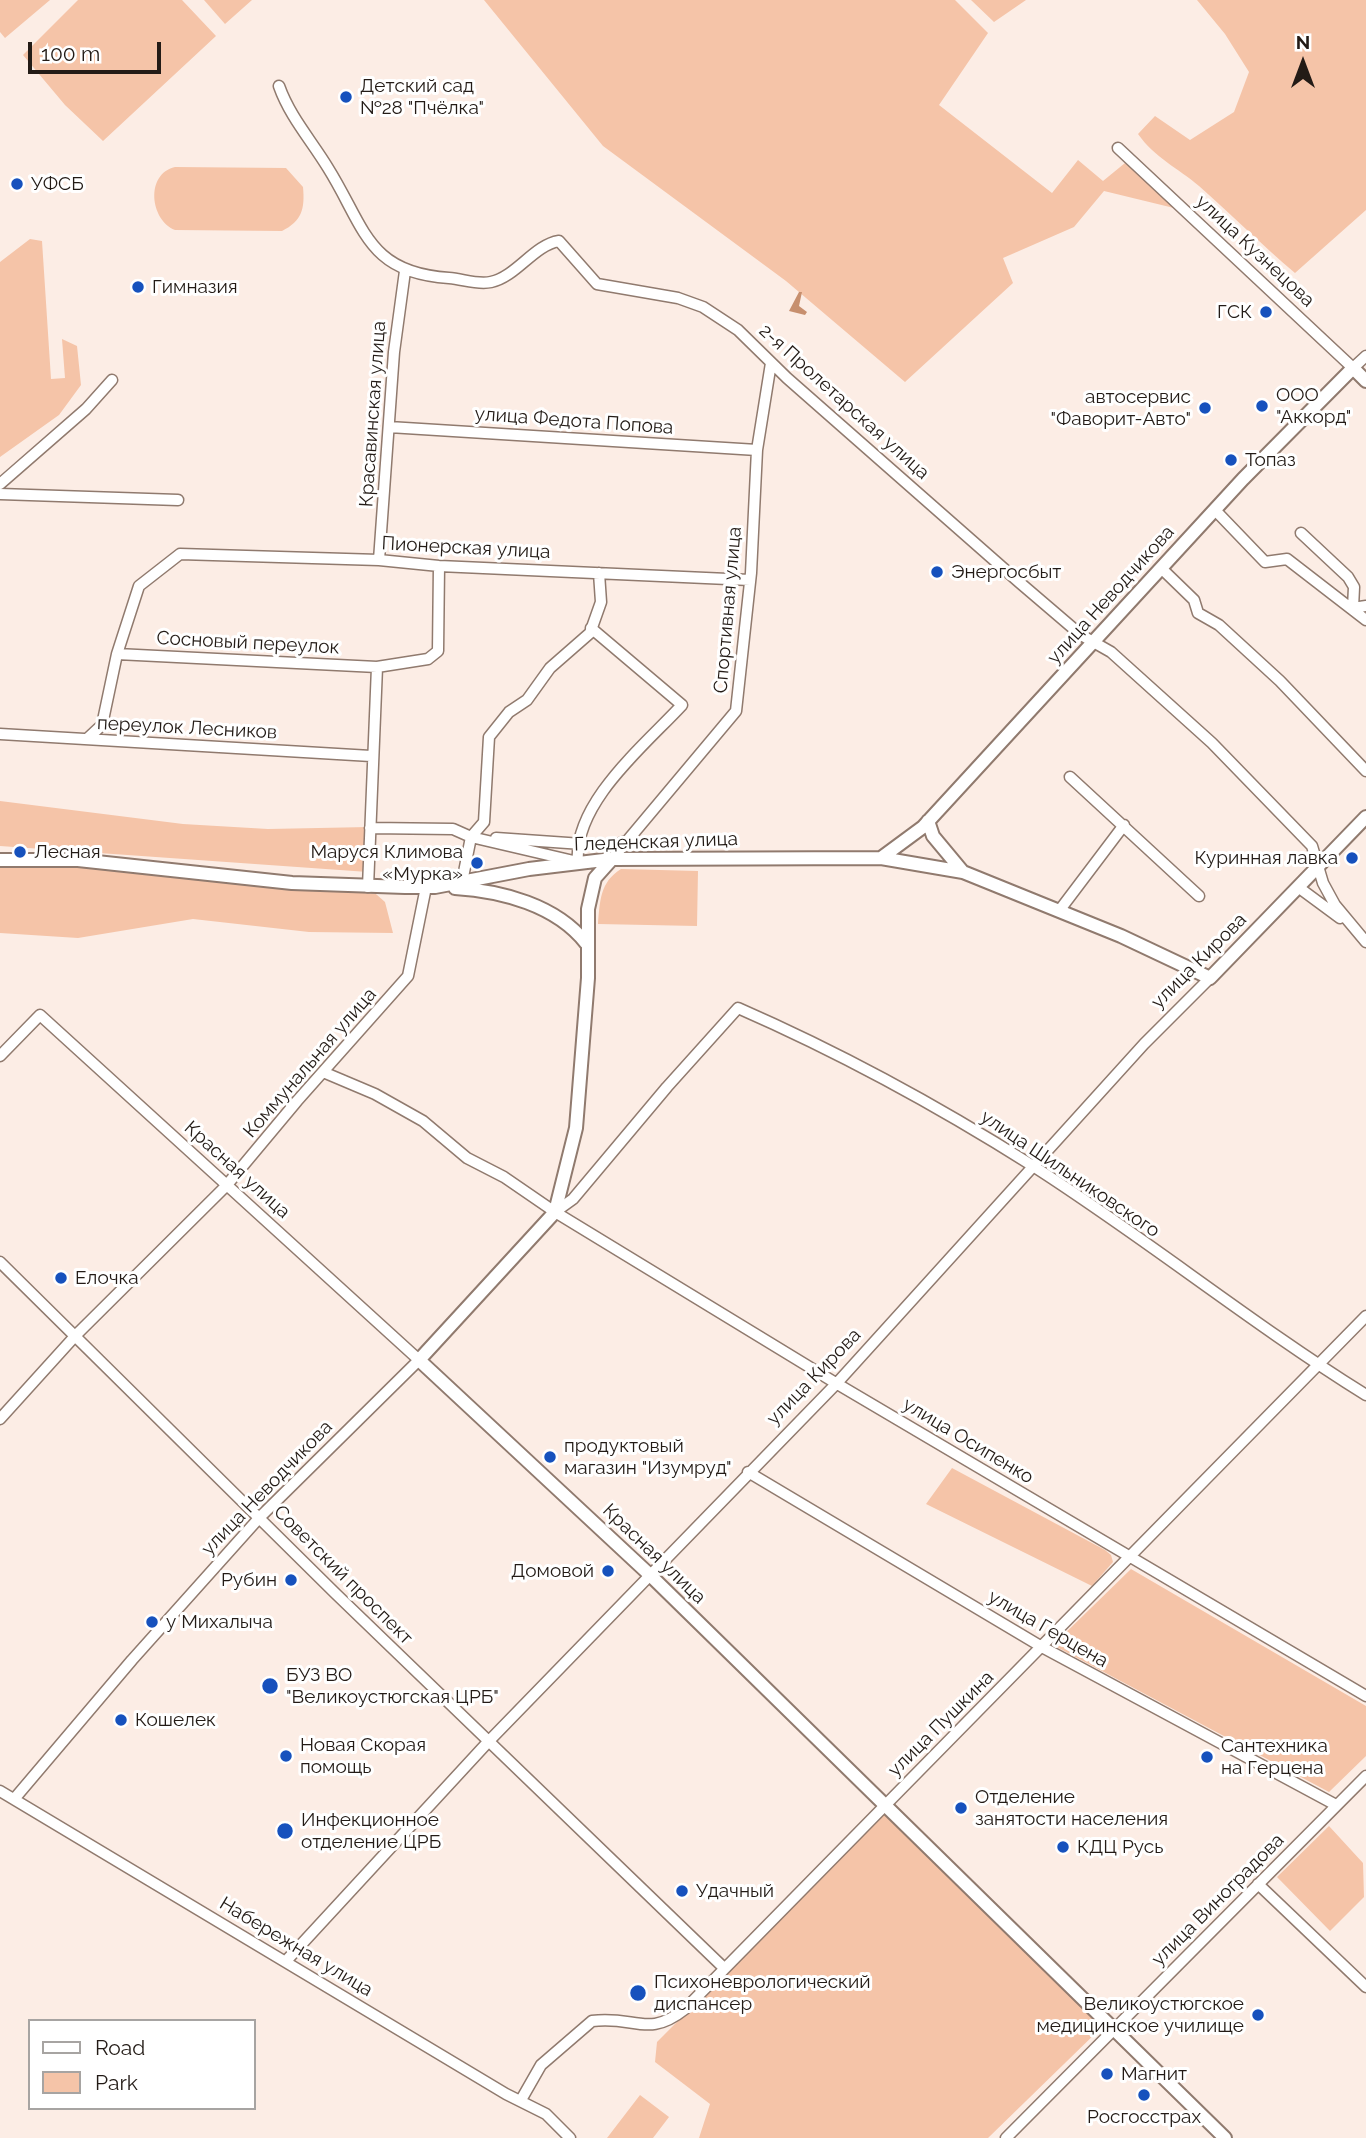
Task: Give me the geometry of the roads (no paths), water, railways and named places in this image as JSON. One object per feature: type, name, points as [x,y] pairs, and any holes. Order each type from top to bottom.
[{"type":"main road","name":"улица Кузнецова","points":[[1353,368],[1366,382]]},
{"type":"main road","name":"улица Неводчикова","points":[[881,858],[928,821],[1215,510],[1353,368]]},
{"type":"main road","name":"улица Кирова","points":[[1210,978],[1366,817]]},
{"type":"main road","points":[[928,821],[933,836],[963,872]]},
{"type":"main road","name":"Гледенская улица","points":[[0,860],[78,860],[292,883],[430,887],[578,862],[612,859],[881,858],[963,872],[1210,978]]},
{"type":"main road","name":"улица Неводчикова","points":[[419,1360],[555,1212],[576,1128],[588,991],[586,943],[591,890],[595,878],[612,859]]},
{"type":"main road","points":[[430,887],[492,893],[520,901],[566,923],[586,943]]},
{"type":"main road","name":"Красная улица","points":[[419,1360],[650,1575],[1225,2138]]},
{"type":"street","name":"2-я Пролетарская улица","points":[[279,86],[286,106],[330,170],[363,232],[390,263],[405,271],[475,282],[496,281],[559,241],[597,284],[678,298],[703,307],[738,330],[771,363],[1093,643],[1111,652],[1212,743],[1312,846],[1327,890],[1346,922]]},
{"type":"street","name":"улица Кузнецова","points":[[1118,148],[1353,368]]},
{"type":"street","name":"Красавинская улица","points":[[379,560],[388,427],[400,294],[405,271]]},
{"type":"street","name":"улица Неводчикова","points":[[1353,368],[1366,356]]},
{"type":"street","name":"Спортивная улица","points":[[612,859],[736,711],[750,580],[757,450],[771,363]]},
{"type":"street","points":[[0,484],[86,409],[112,380]]},
{"type":"street","name":"улица Федота Попова","points":[[388,427],[757,450]]},
{"type":"street","points":[[0,494],[178,500]]},
{"type":"street","points":[[1215,510],[1265,562],[1287,559],[1366,620]]},
{"type":"street","points":[[1301,533],[1348,577],[1354,587],[1353,608]]},
{"type":"street","name":"Пионерская улица","points":[[117,654],[139,586],[180,554],[379,560],[439,566],[750,580]]},
{"type":"street","points":[[368,887],[371,756],[377,667],[428,659],[438,651],[439,566]]},
{"type":"street","points":[[1161,568],[1194,600],[1199,613],[1220,625],[1270,671],[1366,771]]},
{"type":"street","points":[[462,882],[471,837],[484,822],[489,737],[509,712],[527,700],[551,668],[591,628],[601,602],[599,573]]},
{"type":"street","points":[[1353,608],[1366,606]]},
{"type":"street","points":[[370,828],[453,829],[471,837],[578,862],[579,843],[593,803],[682,705],[591,628]]},
{"type":"street","points":[[87,739],[102,725],[117,654]]},
{"type":"street","name":"Сосновый переулок","points":[[117,654],[377,667]]},
{"type":"street","name":"переулок Лесников","points":[[0,734],[371,756]]},
{"type":"street","points":[[1070,777],[1199,896]]},
{"type":"street","points":[[1059,911],[1124,825]]},
{"type":"street","points":[[471,837],[611,846],[630,840]]},
{"type":"street","name":"Коммунальная улица","points":[[0,1419],[76,1335],[226,1186],[408,976],[430,887]]},
{"type":"street","name":"2-я Пролетарская улица","points":[[1298,887],[1346,922],[1366,942]]},
{"type":"street","name":"улица Кирова","points":[[286,1961],[488,1742],[748,1472],[837,1384],[1144,1044],[1210,978]]},
{"type":"street","name":"улица Неводчикова","points":[[555,1212],[573,1199],[738,1008]]},
{"type":"street","name":"улица Шильниковского","points":[[738,1008],[816,1042],[892,1082],[1034,1167],[1320,1366],[1366,1395]]},
{"type":"street","name":"Красная улица","points":[[0,1056],[40,1015],[419,1360]]},
{"type":"street","name":"улица Осипенко","points":[[323,1072],[375,1094],[423,1121],[467,1158],[504,1177],[555,1212],[837,1384],[1366,1696]]},
{"type":"street","name":"Советский проспект","points":[[0,1262],[488,1742],[724,1968]]},
{"type":"street","name":"улица Пушкина","points":[[521,2100],[541,2065],[584,2025],[608,2019],[650,2026],[667,2023],[1320,1366],[1366,1316]]},
{"type":"street","name":"улица Неводчикова","points":[[15,1798],[132,1660],[260,1517],[419,1360]]},
{"type":"street","name":"улица Герцена","points":[[748,1472],[1042,1647],[1336,1805]]},
{"type":"street","name":"улица Виноградова","points":[[1006,2138],[1366,1776]]},
{"type":"street","name":"Набережная улица","points":[[0,1791],[506,2094],[546,2113],[570,2138]]},
{"type":"street","points":[[1258,1884],[1366,1987]]},
{"type":"place","name":"Детский сад №28 \"Пчёлка\"","points":[[346,97]]},
{"type":"place","name":"УФСБ","points":[[17,184]]},
{"type":"place","name":"Гимназия","points":[[138,287]]},
{"type":"place","name":"ГСК","points":[[1266,312]]},
{"type":"place","name":"ООО \"Аккорд\"","points":[[1262,406]]},
{"type":"place","name":"автосервис \"Фаворит-Авто\"","points":[[1205,408]]},
{"type":"place","name":"Топаз","points":[[1231,460]]},
{"type":"place","name":"Энергосбыт","points":[[937,572]]},
{"type":"place","name":"Лесная","points":[[20,852]]},
{"type":"place","name":"Куринная лавка","points":[[1352,858]]},
{"type":"place","name":"Маруся Климова «Мурка»","points":[[477,863]]},
{"type":"place","name":"Елочка","points":[[61,1278]]},
{"type":"place","name":"продуктовый магазин \"Изумруд\"","points":[[550,1457]]},
{"type":"place","name":"Домовой","points":[[608,1571]]},
{"type":"place","name":"Рубин","points":[[291,1580]]},
{"type":"place","name":"у Михалыча","points":[[152,1622]]},
{"type":"place","name":"БУЗ ВО \"Великоустюгская ЦРБ\"","points":[[270,1686]]},
{"type":"place","name":"Кошелек","points":[[121,1720]]},
{"type":"place","name":"Новая Скорая помощь","points":[[286,1756]]},
{"type":"place","name":"Сантехника на Герцена","points":[[1207,1757]]},
{"type":"place","name":"Отделение занятости населения","points":[[961,1808]]},
{"type":"place","name":"Инфекционное отделение ЦРБ","points":[[285,1831]]},
{"type":"place","name":"КДЦ Русь","points":[[1063,1847]]},
{"type":"place","name":"Удачный","points":[[682,1891]]},
{"type":"place","name":"Психоневрологический диспансер","points":[[638,1993]]},
{"type":"place","name":"Великоустюгское медицинское училище","points":[[1258,2015]]},
{"type":"place","name":"Магнит","points":[[1107,2074]]},
{"type":"place","name":"Росгосстрах","points":[[1144,2095]]}]
